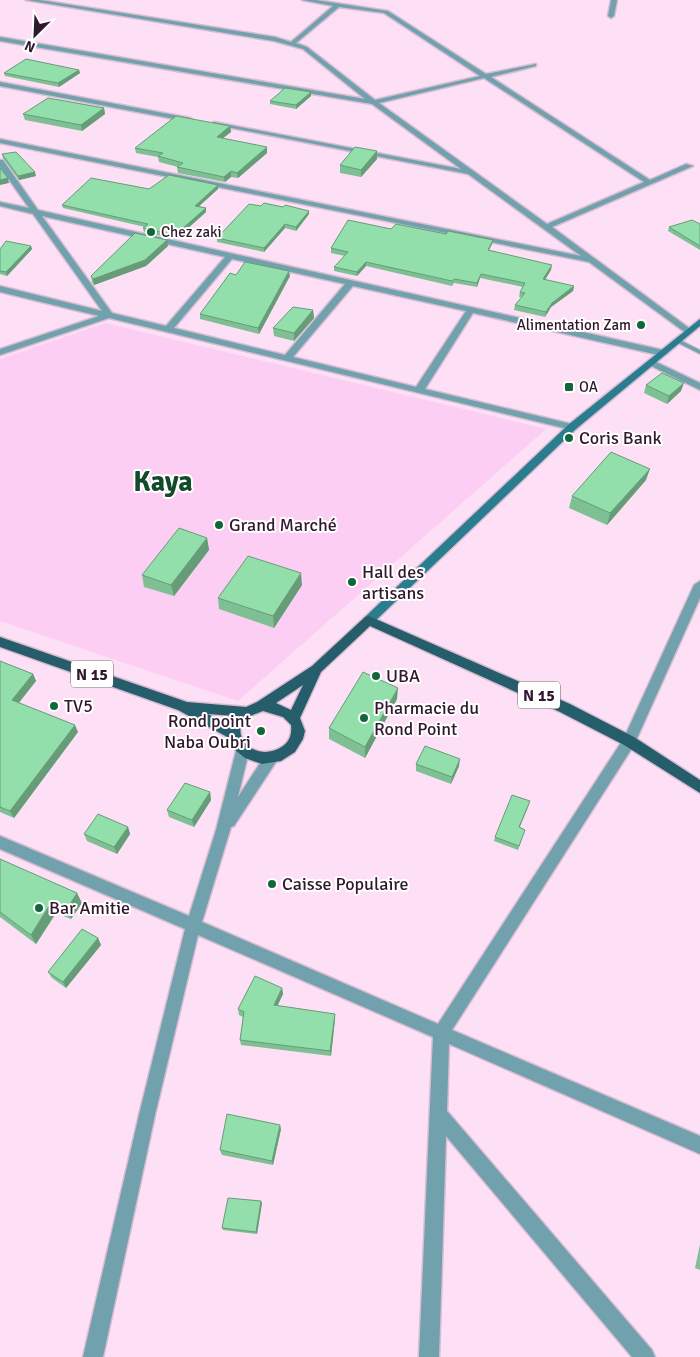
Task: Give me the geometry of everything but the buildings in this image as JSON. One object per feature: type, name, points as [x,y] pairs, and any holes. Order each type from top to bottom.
[{"type":"main road","points":[[369,620],[572,428],[700,322]]},
{"type":"main road","name":"N 15","points":[[183,706],[246,712],[262,706],[316,669],[369,620],[512,682],[629,742],[700,787]]},
{"type":"main road","name":"N 15","points":[[0,642],[183,706],[233,734]]},
{"type":"main road","name":"N 15","points":[[271,758],[286,753],[295,742],[299,730],[294,718],[316,669]]},
{"type":"main road","points":[[262,706],[286,711],[294,718]]},
{"type":"main road","points":[[246,712],[236,722],[233,734],[236,743],[242,751],[255,758],[271,758]]},
{"type":"street","points":[[29,0],[275,39],[305,48],[374,102],[689,332]]},
{"type":"street","points":[[64,6],[74,0]]},
{"type":"street","points":[[305,0],[386,12],[650,183]]},
{"type":"street","points":[[611,16],[614,0]]},
{"type":"street","points":[[292,44],[338,5]]},
{"type":"street","points":[[0,38],[374,102],[534,65]]},
{"type":"street","points":[[0,84],[472,173]]},
{"type":"street","points":[[0,141],[592,261]]},
{"type":"street","points":[[0,162],[109,315]]},
{"type":"street","points":[[546,227],[689,166]]},
{"type":"street","points":[[0,204],[663,353]]},
{"type":"street","points":[[168,330],[231,256]]},
{"type":"street","points":[[287,358],[352,283]]},
{"type":"street","points":[[0,289],[572,428]]},
{"type":"street","points":[[419,390],[470,310]]},
{"type":"street","points":[[0,352],[109,315]]},
{"type":"street","points":[[652,363],[700,387]]},
{"type":"street","points":[[429,1357],[441,1033],[629,742],[700,585]]},
{"type":"street","points":[[93,1357],[147,1115],[194,926],[223,830],[242,751]]},
{"type":"street","points":[[223,830],[271,758]]},
{"type":"street","points":[[0,842],[700,1145]]},
{"type":"street","points":[[438,1114],[645,1357]]},
{"type":"lane","points":[[678,341],[700,352]]},
{"type":"shaded area","name":"Grand Marché","points":[[105,323],[546,429],[238,701],[0,621],[0,359]]},
{"type":"place","name":"Chez zaki","points":[[151,232]]},
{"type":"place","name":"Alimentation Zam","points":[[641,325]]},
{"type":"place","name":"OA","points":[[569,387]]},
{"type":"place","name":"Coris Bank","points":[[569,438]]},
{"type":"place","name":"Grand Marché","points":[[219,525]]},
{"type":"place","name":"Hall des artisans","points":[[352,582]]},
{"type":"place","name":"UBA","points":[[376,676]]},
{"type":"place","name":"TV5","points":[[54,706]]},
{"type":"place","name":"Pharmacie du Rond Point","points":[[364,718]]},
{"type":"place","name":"Rond point Naba Oubri","points":[[261,731]]},
{"type":"place","name":"Caisse Populaire","points":[[272,884]]},
{"type":"place","name":"Bar Amitie","points":[[39,908]]},
{"type":"district","name":"Kaya","points":[[163,481]]}]
